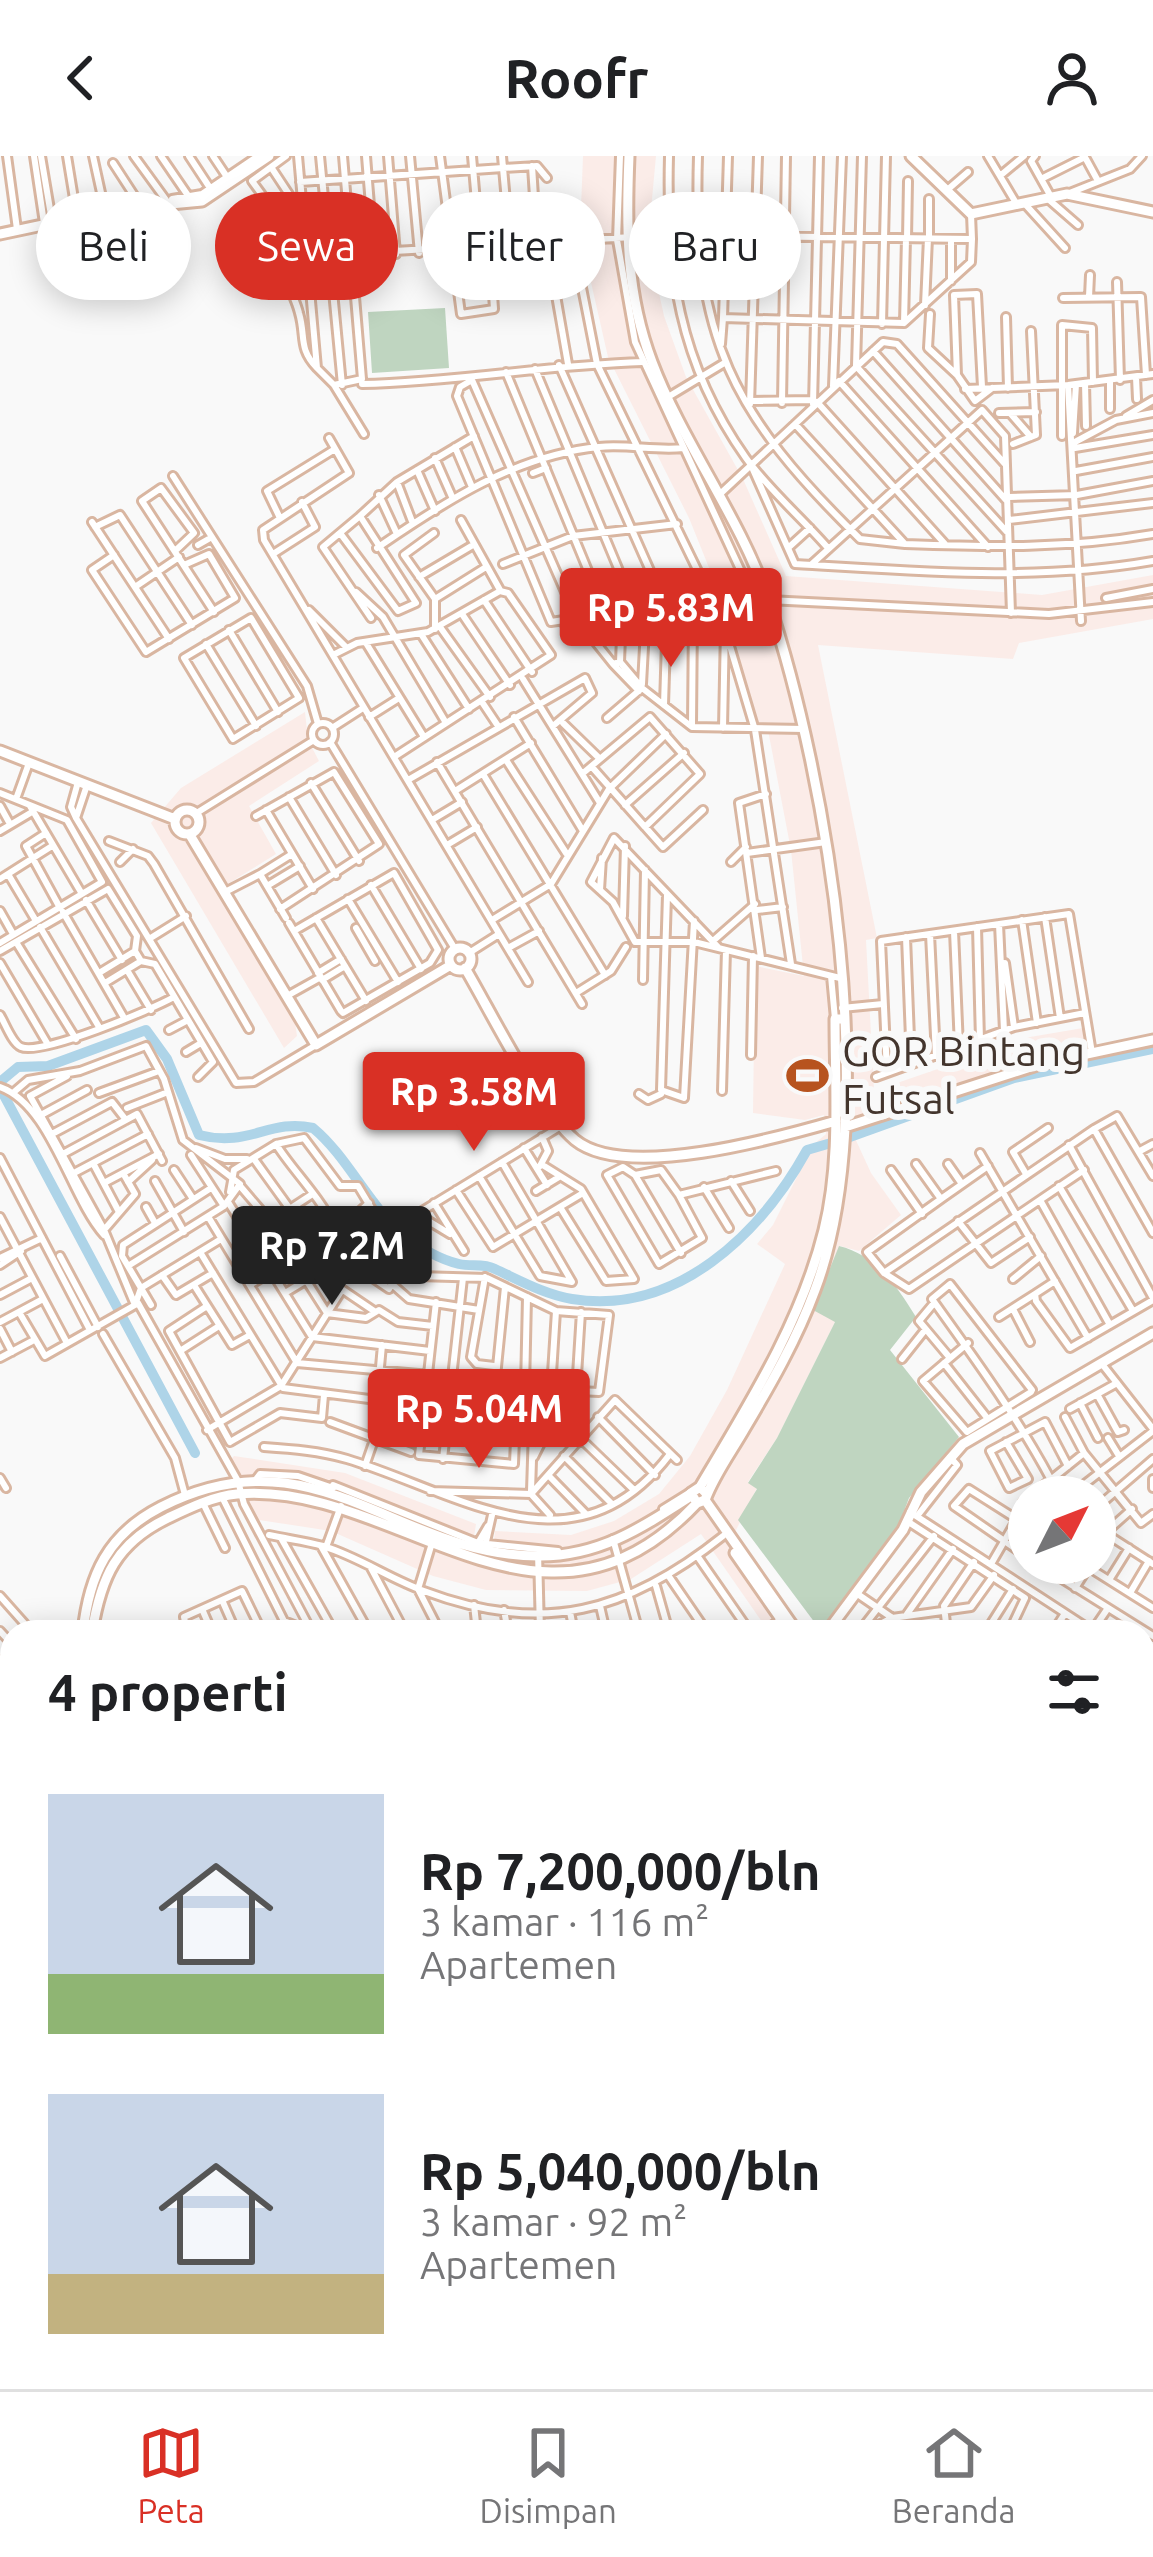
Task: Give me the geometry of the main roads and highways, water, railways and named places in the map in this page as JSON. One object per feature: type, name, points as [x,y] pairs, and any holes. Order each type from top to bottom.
[{"type":"waterway","points":[[0,1082],[18,1067],[48,1066],[146,1030],[167,1059],[199,1135],[232,1138],[284,1127],[313,1128],[379,1209],[422,1248],[451,1262],[490,1267],[572,1299],[610,1301],[647,1295],[712,1262],[766,1211],[807,1150],[831,1143]]},
{"type":"waterway","points":[[847,1138],[1014,1078],[1153,1049]]},
{"type":"waterway","points":[[0,1088],[195,1453]]},
{"type":"place","name":"GOR Bintang Futsal","points":[[808,1075]]}]
